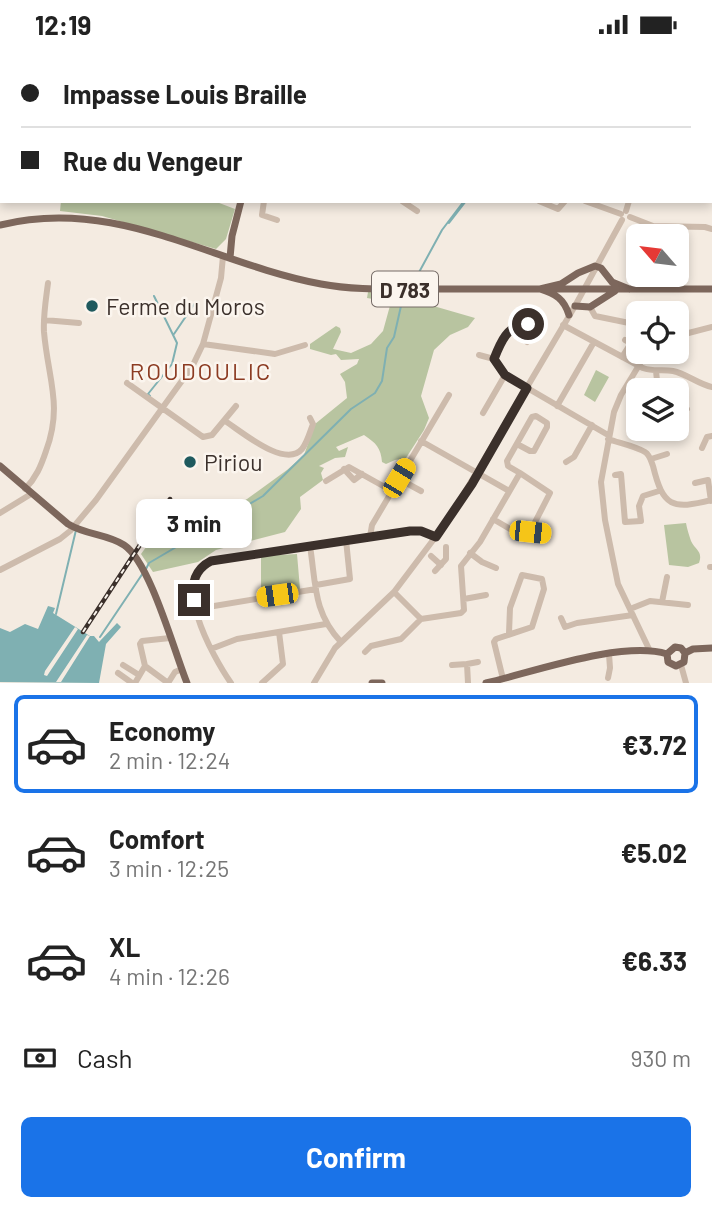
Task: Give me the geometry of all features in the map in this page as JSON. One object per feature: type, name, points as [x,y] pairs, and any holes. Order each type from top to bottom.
[{"type":"main road","points":[[226,257],[240,203]]},
{"type":"main road","name":"D 783","points":[[0,225],[69,216],[102,220],[141,229],[301,280],[350,287],[712,289]]},
{"type":"main road","points":[[597,266],[612,282],[629,289]]},
{"type":"main road","name":"D 783","points":[[540,289],[561,284],[582,271],[597,266]]},
{"type":"main road","points":[[582,271],[592,275]]},
{"type":"main road","points":[[540,289],[554,293],[561,299],[569,315]]},
{"type":"main road","points":[[575,306],[590,307],[618,289]]},
{"type":"main road","points":[[0,466],[28,492],[74,527],[117,541],[138,557],[187,683]]},
{"type":"main road","points":[[675,647],[681,648],[685,659],[681,665],[670,664],[667,654],[675,647]]},
{"type":"main road","points":[[685,653],[693,649],[712,648]]},
{"type":"main road","points":[[486,683],[609,654],[649,649],[667,654]]},
{"type":"main road","points":[[372,683],[382,683]]},
{"type":"street","points":[[264,203],[262,215],[277,220]]},
{"type":"street","points":[[404,203],[417,211]]},
{"type":"street","points":[[544,203],[558,209],[563,203]]},
{"type":"street","points":[[314,683],[329,655],[394,591],[436,537],[478,474],[575,306],[625,215],[628,203]]},
{"type":"street","points":[[601,204],[653,226],[712,229]]},
{"type":"street","points":[[0,570],[60,539],[74,527],[162,409],[192,367],[203,344],[226,257]]},
{"type":"street","points":[[0,513],[28,492],[42,462],[55,422],[44,320],[47,283]]},
{"type":"street","points":[[590,307],[595,316],[626,322]]},
{"type":"street","points":[[44,320],[79,323]]},
{"type":"street","points":[[494,359],[505,334],[527,321],[530,327],[536,327],[527,342]]},
{"type":"street","points":[[563,325],[638,366],[656,371],[670,370],[712,387]]},
{"type":"street","points":[[689,333],[712,327]]},
{"type":"street","points":[[622,357],[631,343],[625,340]]},
{"type":"street","points":[[557,406],[594,342]]},
{"type":"street","points":[[203,344],[277,354],[305,345]]},
{"type":"street","points":[[479,355],[494,359],[505,375],[608,437],[645,452],[650,459],[659,491],[666,499],[675,504],[689,505],[712,501],[708,480],[695,482]]},
{"type":"street","points":[[638,366],[621,395],[608,437],[601,482],[605,520],[618,584],[649,649]]},
{"type":"street","points":[[656,371],[657,378]]},
{"type":"street","points":[[483,413],[505,375]]},
{"type":"street","points":[[127,383],[203,437],[212,435],[236,406]]},
{"type":"street","points":[[370,537],[372,525],[449,395]]},
{"type":"street","points":[[517,444],[534,451],[547,423],[532,417],[517,444],[507,464],[550,493],[530,532]]},
{"type":"street","points":[[225,421],[272,451],[287,456],[297,454],[304,446],[313,424],[310,418]]},
{"type":"street","points":[[566,462],[574,457],[592,425]]},
{"type":"street","points":[[702,448],[707,437],[712,436]]},
{"type":"street","points":[[422,441],[509,491]]},
{"type":"street","points":[[650,459],[667,454]]},
{"type":"street","points":[[326,481],[344,469],[352,468],[391,491]]},
{"type":"street","points":[[460,570],[480,542],[520,473]]},
{"type":"street","points":[[615,475],[621,474],[625,522],[641,521],[639,506],[643,496],[659,491]]},
{"type":"street","points":[[399,478],[421,491]]},
{"type":"street","points":[[623,507],[639,506]]},
{"type":"street","points":[[493,519],[510,529],[544,533]]},
{"type":"street","points":[[231,683],[211,649],[196,609],[193,583],[205,564],[346,540],[421,531],[436,537]]},
{"type":"street","points":[[196,609],[350,579],[346,540]]},
{"type":"street","points":[[310,546],[319,608],[326,624],[341,642]]},
{"type":"street","points":[[365,652],[371,646],[401,639],[421,619],[461,613],[465,607],[460,570],[447,552],[438,568],[431,556]]},
{"type":"street","points":[[470,553],[481,562],[496,568]]},
{"type":"street","points":[[503,679],[494,642],[509,633],[532,627],[544,589],[542,579],[522,575],[510,608],[509,633]]},
{"type":"street","points":[[662,602],[667,577]]},
{"type":"street","points":[[394,591],[421,619]]},
{"type":"street","points":[[464,599],[486,595]]},
{"type":"street","points":[[561,618],[565,628],[632,612],[642,602],[688,605]]},
{"type":"street","points":[[211,649],[237,639],[326,624]]},
{"type":"street","points":[[262,683],[283,664],[279,632]]},
{"type":"street","points":[[170,638],[142,641],[140,644],[145,666],[168,683],[173,674],[182,669]]},
{"type":"street","points":[[608,678],[609,654]]},
{"type":"street","points":[[452,665],[478,662]]},
{"type":"street","points":[[123,664],[139,675]]},
{"type":"street","points":[[467,664],[468,683]]},
{"type":"street","points":[[681,665],[687,683]]},
{"type":"street","points":[[118,673],[133,683],[145,666]]},
{"type":"green space","points":[[61,203],[219,203],[235,209],[226,239],[216,249],[102,216],[60,211]]},
{"type":"green space","points":[[368,292],[422,293],[425,296],[422,299],[430,305],[475,318],[468,327],[450,335],[434,350],[421,396],[429,418],[406,458],[386,464],[382,462],[377,446],[364,435],[336,447],[339,451],[348,447],[345,457],[335,458],[319,466],[324,468],[321,473],[323,480],[300,497],[301,509],[285,532],[216,550],[198,562],[153,572],[141,554],[165,521],[175,517],[212,517],[247,499],[304,455],[315,424],[347,398],[345,382],[340,374],[357,364],[359,359],[341,360],[336,354],[310,349],[310,344],[336,326],[341,332],[333,349],[351,353],[371,344],[383,331],[391,302],[367,298]]},
{"type":"green space","points":[[596,370],[609,377],[595,402],[584,395]]},
{"type":"green space","points":[[686,523],[691,541],[700,553],[699,563],[688,567],[669,565],[664,525]]},
{"type":"green space","points":[[297,554],[300,589],[261,594],[261,556]]},
{"type":"water","points":[[48,606],[55,608],[53,613],[94,636],[99,642],[117,623],[121,627],[106,644],[99,683],[0,682],[0,628],[10,632],[25,624],[38,629]]},
{"type":"pier","points":[[75,627],[78,629],[47,676],[44,675],[45,671]]},
{"type":"pier","points":[[87,635],[90,636],[61,682],[56,682]]},
{"type":"waterway","points":[[411,287],[442,230],[462,203]]},
{"type":"waterway","points":[[449,223],[464,203]]},
{"type":"waterway","points":[[146,569],[149,563],[263,496],[351,409],[375,393],[382,381],[387,348],[394,337],[401,306],[409,291]]},
{"type":"waterway","points":[[150,396],[148,394],[172,364],[177,343],[154,296]]},
{"type":"waterway","points":[[174,334],[195,303]]},
{"type":"waterway","points":[[56,614],[76,530]]},
{"type":"waterway","points":[[100,637],[143,573]]},
{"type":"railway","points":[[83,632],[170,499]]},
{"type":"place","name":"Ferme du Moros","points":[[92,306]]},
{"type":"place","name":"Piriou","points":[[190,462]]},
{"type":"district","name":"ROUDOULIC","points":[[201,370]]},
{"type":"route","points":[[194,600],[192,588],[195,578],[200,569],[211,561],[410,531],[426,532],[436,537],[472,484],[527,388],[505,375],[494,359],[505,334],[522,322],[527,321],[528,324]]}]
